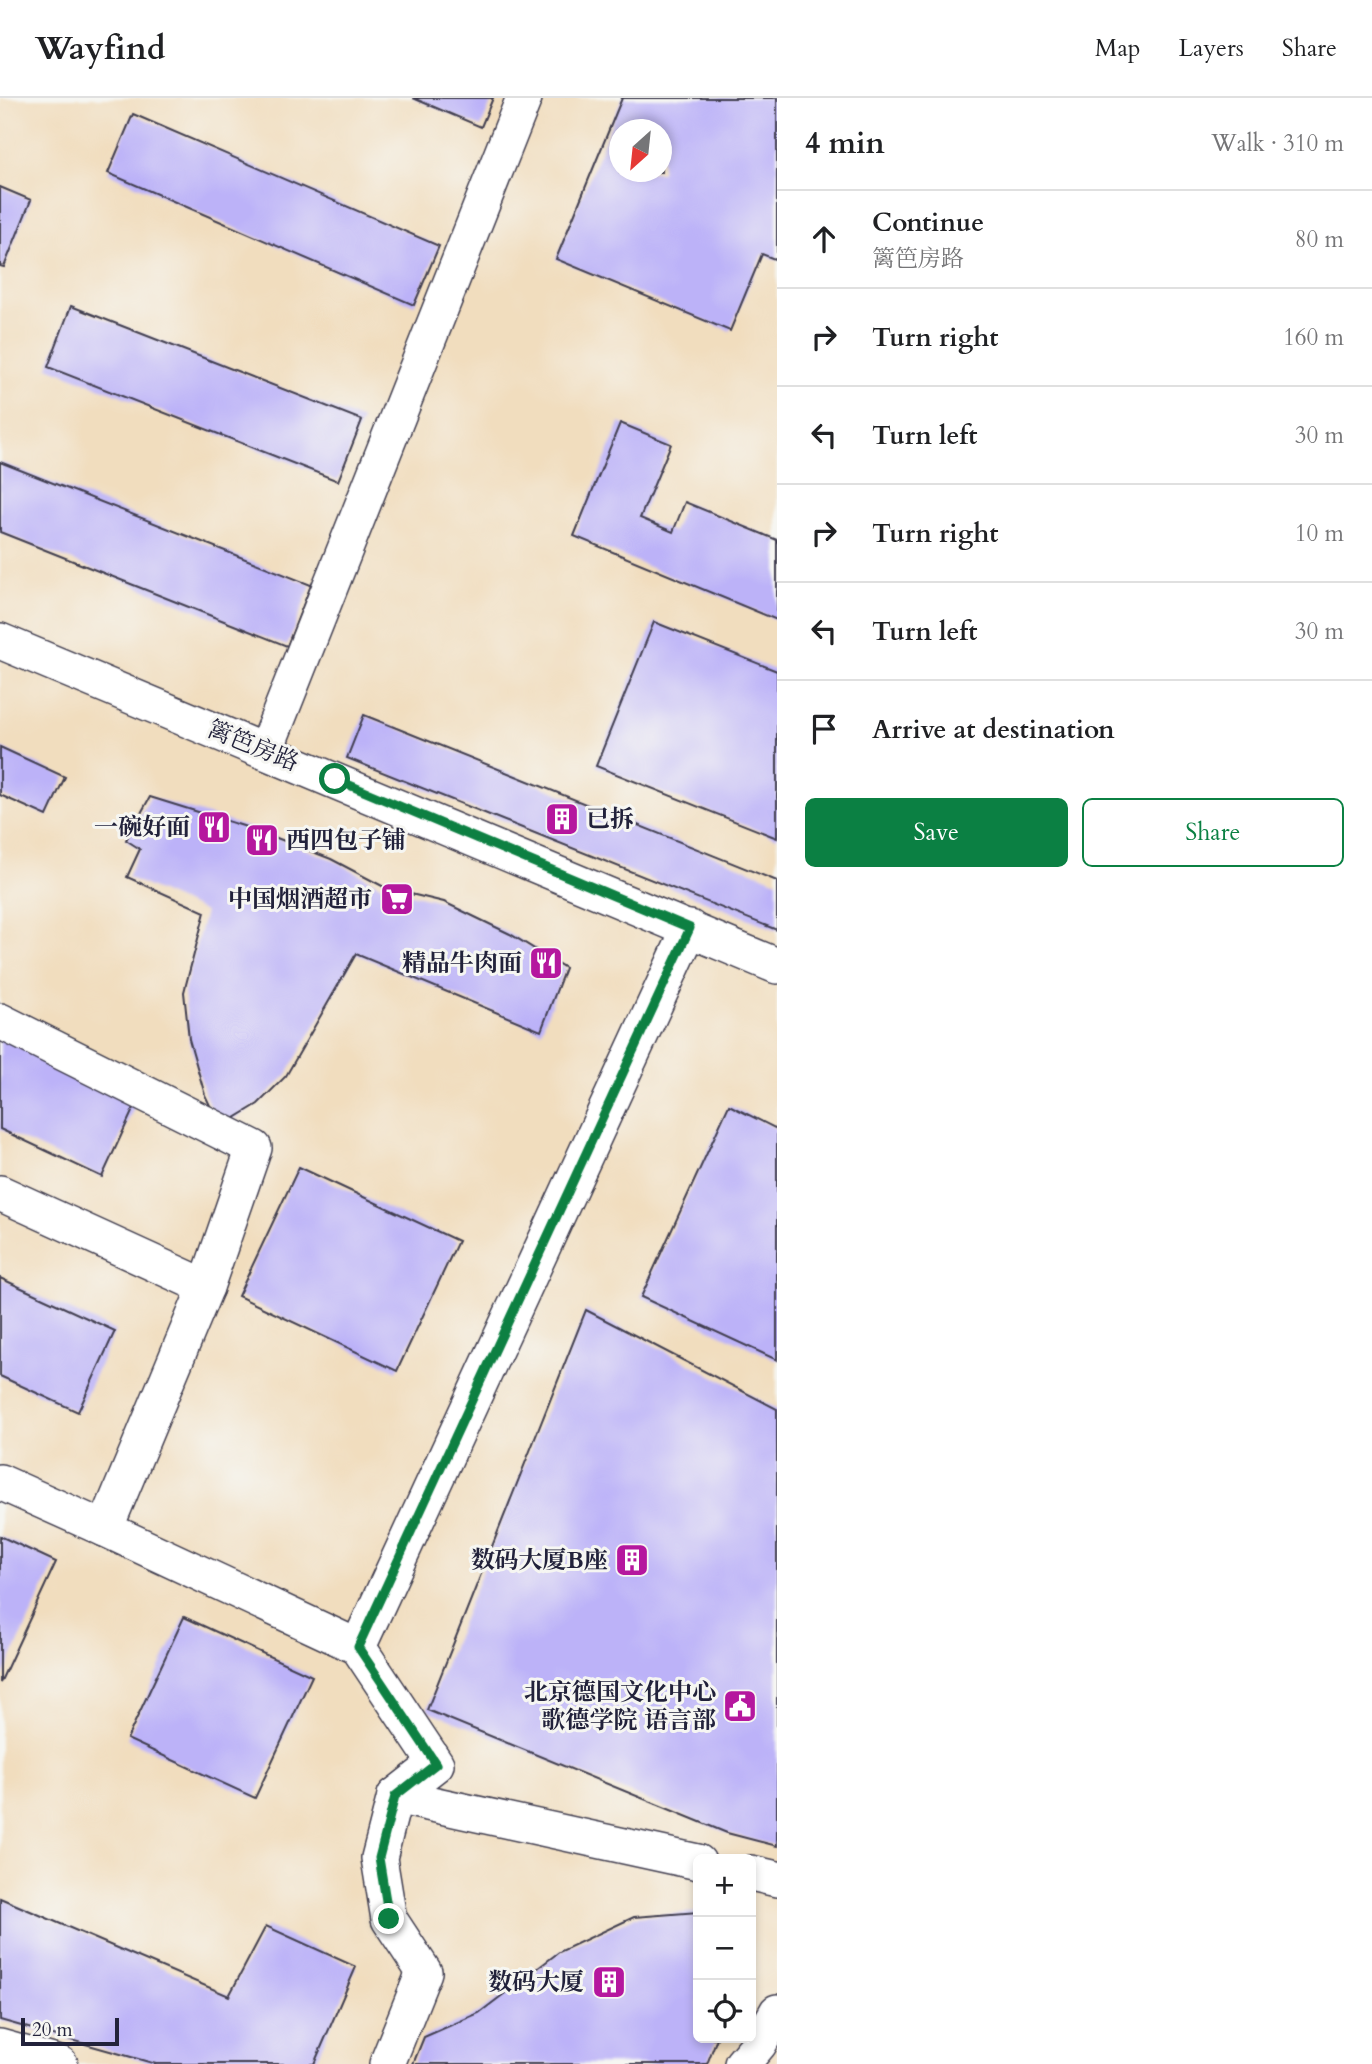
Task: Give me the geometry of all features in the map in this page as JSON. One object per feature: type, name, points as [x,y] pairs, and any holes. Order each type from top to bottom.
[{"type":"street","points":[[265,751],[524,98]]},
{"type":"street","name":"篱笆房路","points":[[0,641],[777,966]]},
{"type":"street","points":[[358,1647],[690,928]]},
{"type":"street","points":[[0,1021],[254,1148],[206,1287],[106,1529]]},
{"type":"street","points":[[0,1193],[206,1287]]},
{"type":"street","points":[[0,1482],[358,1647],[436,1764],[395,1796],[379,1858],[389,1919],[424,1972],[387,2064]]},
{"type":"street","points":[[395,1796],[693,1861]]},
{"type":"street","points":[[756,1874],[777,1879]]},
{"type":"street","points":[[742,2064],[759,2044],[777,2012]]},
{"type":"street","points":[[0,2047],[60,2064]]},
{"type":"building","points":[[413,98],[493,98],[481,127]]},
{"type":"building","points":[[622,98],[777,98],[777,260],[762,254],[730,331],[556,259],[609,130],[609,182],[672,182],[672,119],[613,119]]},
{"type":"building","points":[[133,114],[439,246],[414,305],[108,173]]},
{"type":"building","points":[[0,187],[31,200],[4,267],[0,266]]},
{"type":"building","points":[[71,306],[362,420],[338,481],[48,367]]},
{"type":"building","points":[[620,423],[671,444],[640,518],[673,532],[685,502],[777,540],[777,620],[574,536]]},
{"type":"building","points":[[0,462],[311,585],[287,646],[0,532]]},
{"type":"building","points":[[654,622],[777,671],[777,838],[596,766]]},
{"type":"building","name":"已拆","points":[[364,715],[777,881],[777,930],[347,758]]},
{"type":"building","points":[[0,747],[65,777],[47,816],[0,795]]},
{"type":"building","points":[[150,797],[256,830],[331,859],[386,888],[444,902],[510,934],[565,968],[541,1031],[356,954],[286,1076],[258,1104],[225,1124],[215,1116],[205,1095],[189,1039],[184,992],[205,912],[127,877],[140,849],[126,840]]},
{"type":"building","points":[[0,1034],[138,1099],[102,1177],[0,1129]]},
{"type":"building","points":[[729,1105],[777,1129],[777,1360],[641,1297]]},
{"type":"building","points":[[299,1167],[458,1241],[397,1371],[238,1296]]},
{"type":"building","points":[[0,1278],[115,1331],[78,1412],[0,1376]]},
{"type":"building","name":"数码大厦B座","points":[[586,1310],[777,1409],[777,1846],[727,1833],[427,1710]]},
{"type":"building","points":[[0,1536],[56,1562],[0,1683]]},
{"type":"building","points":[[184,1617],[312,1676],[255,1798],[127,1739]]},
{"type":"building","points":[[0,1898],[229,1996],[266,1926],[356,1967],[314,2064],[156,2064],[0,2020]]},
{"type":"building","name":"数码大厦","points":[[693,1912],[693,2043],[715,2043],[707,2064],[413,2064],[424,2037],[479,2013],[559,1952],[634,1917]]},
{"type":"place","name":"已拆","points":[[562,819]]},
{"type":"place","name":"一碗好面","points":[[214,827]]},
{"type":"place","name":"西四包子铺","points":[[262,840]]},
{"type":"place","name":"中国烟酒超市","points":[[397,899]]},
{"type":"place","name":"精品牛肉面","points":[[546,963]]},
{"type":"place","name":"数码大厦B座","points":[[632,1560]]},
{"type":"place","name":"北京德国文化中心 歌德学院 语言部","points":[[740,1706]]},
{"type":"place","name":"数码大厦","points":[[609,1982]]},
{"type":"route","points":[[335,779],[690,928],[358,1647],[436,1764],[395,1796],[379,1858],[389,1919]]}]
